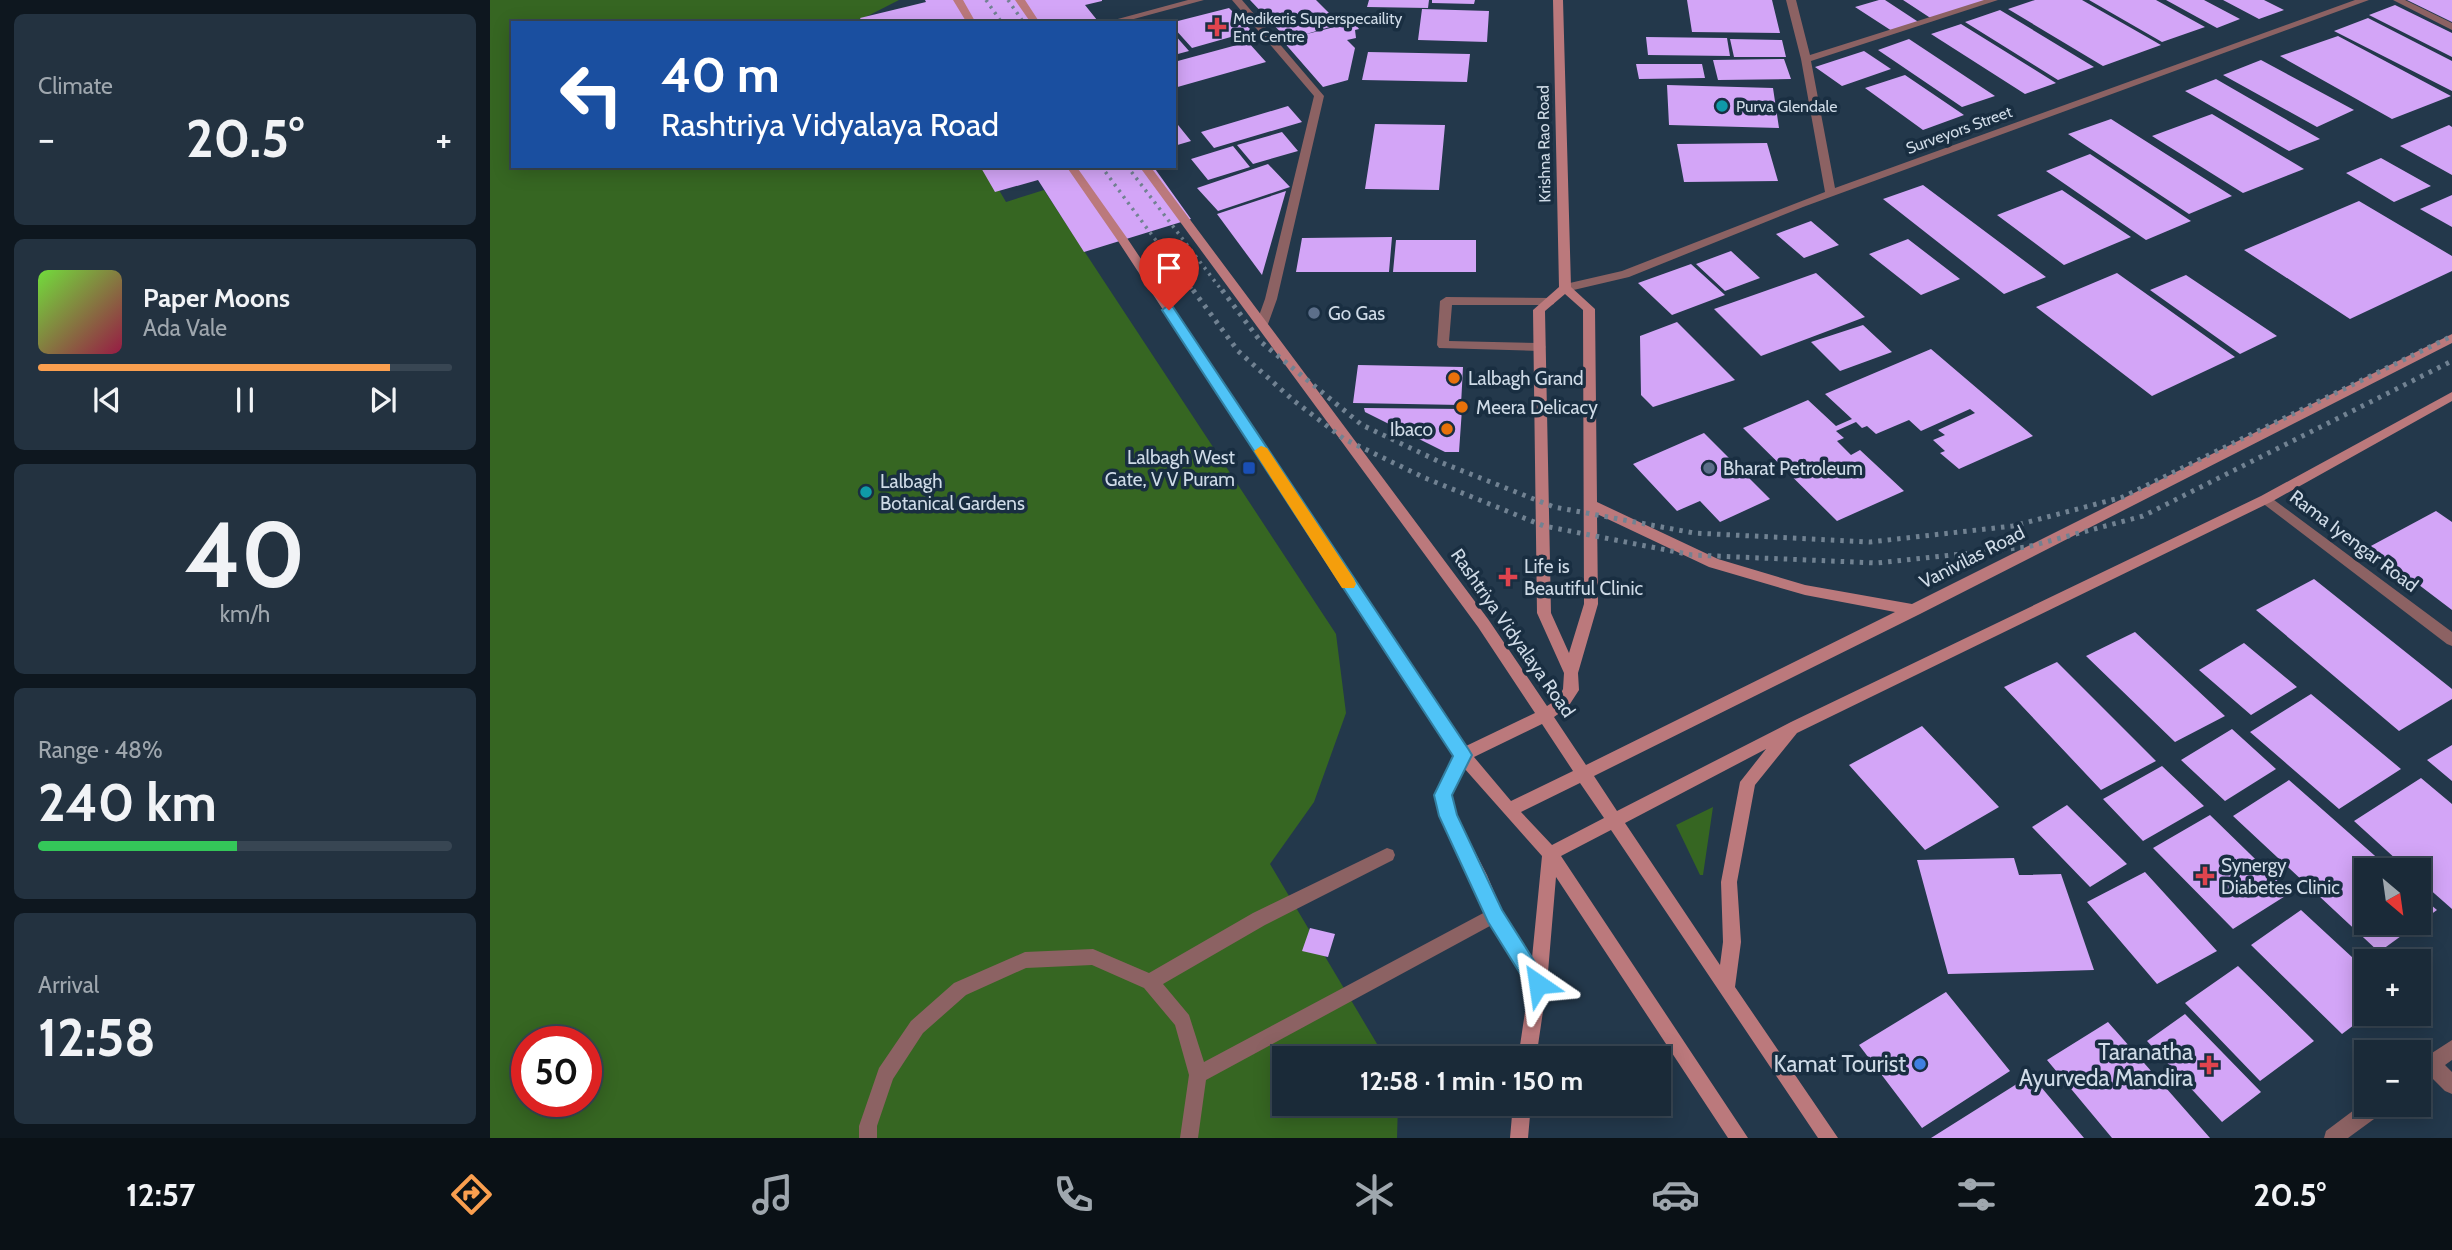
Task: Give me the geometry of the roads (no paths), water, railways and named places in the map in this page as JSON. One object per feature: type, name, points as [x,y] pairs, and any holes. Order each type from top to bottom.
[{"type":"main road","points":[[958,0],[971,21]]},
{"type":"main road","points":[[1020,0],[1035,21]]},
{"type":"main road","name":"Krishna Rao Road","points":[[1558,0],[1565,288]]},
{"type":"main road","points":[[1072,168],[1123,240],[1463,755],[1550,854],[1739,1138]]},
{"type":"main road","name":"Rashtriya Vidyalaya Road","points":[[1145,168],[1483,624],[1616,819],[1726,989],[1829,1138]]},
{"type":"main road","points":[[1538,984],[1495,915],[1481,880],[1448,816],[1443,795],[1463,755],[1546,715],[1563,703],[1571,690],[1571,673],[1591,604],[1590,309],[1565,288],[1539,310],[1544,612],[1571,673]]},
{"type":"main road","name":"Vanivilas Road","points":[[1509,810],[1915,610],[2452,338]]},
{"type":"main road","points":[[1550,854],[1796,726],[2266,499],[2452,396]]},
{"type":"main road","points":[[1591,505],[1714,563],[1805,590],[1915,610]]},
{"type":"main road","points":[[1726,989],[1732,942],[1729,882],[1748,782],[1796,726]]},
{"type":"main road","points":[[1529,1046],[1538,984],[1550,854]]},
{"type":"main road","points":[[1519,1138],[1521,1116]]},
{"type":"street","points":[[1115,21],[1199,0]]},
{"type":"street","points":[[1237,0],[1319,96],[1271,299],[1262,324]]},
{"type":"street","points":[[1791,0],[1806,59],[1831,194]]},
{"type":"street","points":[[1806,59],[1993,0]]},
{"type":"street","name":"Surveyors Street","points":[[1565,288],[1625,274],[1831,194],[2364,0]]},
{"type":"street","points":[[2398,0],[2452,27]]},
{"type":"street","points":[[1540,347],[1443,345],[1446,301],[1550,301]]},
{"type":"street","name":"Rama Iyengar Road","points":[[2266,499],[2452,640]]},
{"type":"street","points":[[1150,982],[1294,900],[1387,855]]},
{"type":"street","points":[[1198,1075],[1495,915]]},
{"type":"street","points":[[868,1138],[868,1126],[885,1074],[917,1027],[960,989],[1026,960],[1093,957],[1150,982],[1183,1021],[1198,1075],[1189,1138]]},
{"type":"street","points":[[2431,1065],[2452,1049]]},
{"type":"street","points":[[2431,1073],[2452,1085]]},
{"type":"street","points":[[2333,1138],[2361,1117]]},
{"type":"railway","points":[[986,0],[1001,21]]},
{"type":"railway","points":[[1008,0],[1023,21]]},
{"type":"railway","points":[[1102,168],[1194,292]]},
{"type":"railway","points":[[1129,168],[1223,292]]},
{"type":"railway","points":[[1193,290],[1238,351],[1293,400],[1344,439],[1425,478],[1544,526],[1692,555],[1877,563],[2027,547],[2143,516],[2452,361]]},
{"type":"railway","points":[[1222,290],[1261,342],[1362,425],[1440,462],[1554,507],[1694,533],[1870,542],[2013,526],[2123,497],[2452,336]]},
{"type":"place","name":"Medikeris Superspecaility Ent Centre","points":[[1217,27]]},
{"type":"place","name":"Purva Glendale","points":[[1722,106]]},
{"type":"place","name":"Go Gas","points":[[1314,313]]},
{"type":"place","name":"Lalbagh Grand","points":[[1454,378]]},
{"type":"place","name":"Meera Delicacy","points":[[1462,407]]},
{"type":"place","name":"Ibaco","points":[[1447,429]]},
{"type":"place","name":"Lalbagh West Gate, V V Puram","points":[[1249,468]]},
{"type":"place","name":"Bharat Petroleum","points":[[1709,468]]},
{"type":"place","name":"Lalbagh Botanical Gardens","points":[[866,492]]},
{"type":"place","name":"Life is Beautiful Clinic","points":[[1508,577]]},
{"type":"place","name":"Synergy Diabetes Clinic","points":[[2205,876]]},
{"type":"place","name":"Kamat Tourist","points":[[1920,1064]]},
{"type":"place","name":"Taranatha Ayurveda Mandira","points":[[2209,1065]]}]
